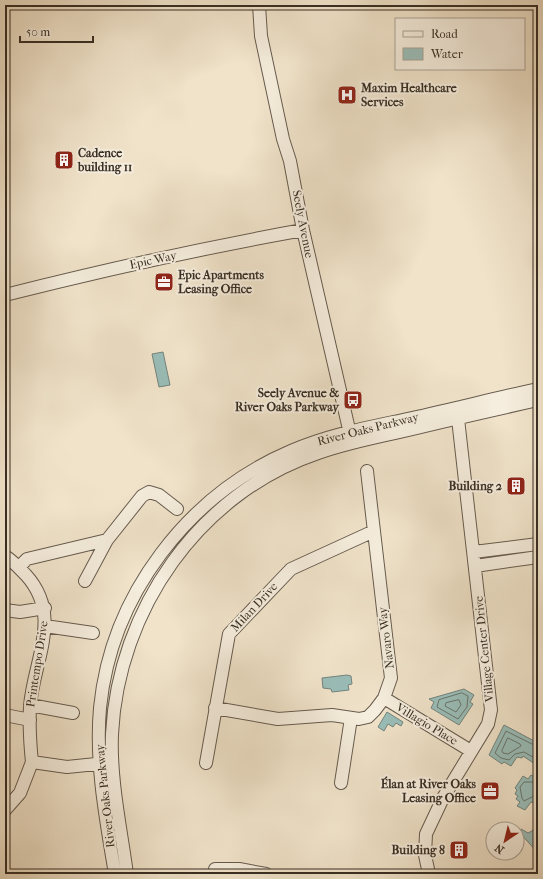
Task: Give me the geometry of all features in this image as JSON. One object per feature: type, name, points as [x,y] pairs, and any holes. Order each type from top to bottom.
[{"type":"street","name":"Seely Avenue","points":[[259,5],[261,36],[283,139],[290,161],[303,230],[351,437]]},
{"type":"street","name":"Epic Way","points":[[5,295],[69,278],[303,230]]},
{"type":"street","points":[[457,413],[513,400],[521,392],[538,389]]},
{"type":"street","name":"River Oaks Parkway","points":[[127,874],[112,763],[114,712],[124,657],[144,607],[160,579],[179,553],[214,515],[258,481],[295,462],[351,437],[457,413],[538,400]]},
{"type":"street","name":"Village Center Drive","points":[[429,874],[425,855],[426,834],[443,798],[488,724],[491,710],[457,413]]},
{"type":"street","name":"River Oaks Parkway","points":[[115,874],[99,764],[100,708],[110,653],[132,599],[162,553],[199,511],[219,493],[240,478],[292,450],[336,434],[351,437]]},
{"type":"street","name":"Navaro Way","points":[[216,708],[278,719],[295,719],[314,715],[359,719],[368,717],[384,698],[391,678],[367,471]]},
{"type":"street","points":[[85,581],[107,540],[142,496],[148,492],[159,495],[177,509]]},
{"type":"street","name":"Milan Drive","points":[[206,763],[229,634],[290,569],[374,531]]},
{"type":"street","points":[[19,568],[27,559],[107,540]]},
{"type":"street","points":[[474,552],[538,544]]},
{"type":"street","name":"Printempo Drive","points":[[5,556],[34,584],[45,608],[45,626],[30,705],[29,739],[32,762]]},
{"type":"street","points":[[475,566],[538,557]]},
{"type":"street","points":[[5,610],[20,612],[45,608]]},
{"type":"street","points":[[45,626],[93,633]]},
{"type":"street","name":"Villagio Place","points":[[384,698],[471,751]]},
{"type":"street","points":[[30,705],[73,713]]},
{"type":"street","points":[[5,715],[30,720]]},
{"type":"street","points":[[341,783],[351,718]]},
{"type":"street","points":[[5,810],[20,793],[32,762],[67,767],[112,763]]},
{"type":"street","points":[[215,874],[215,869],[240,869],[266,874]]},
{"type":"water","points":[[163,352],[170,385],[159,387],[152,354]]},
{"type":"water","points":[[347,675],[351,676],[352,684],[348,685],[349,690],[332,692],[331,689],[323,688],[322,678]]},
{"type":"water","points":[[464,689],[474,695],[470,702],[473,704],[459,725],[431,708],[434,702],[429,699]]},
{"type":"water","points":[[387,712],[403,722],[401,726],[396,723],[393,727],[388,724],[384,731],[378,727]]},
{"type":"water","points":[[504,725],[538,743],[538,766],[523,756],[522,758],[517,757],[511,766],[504,762],[502,764],[489,755]]},
{"type":"water","points":[[531,775],[538,779],[536,788],[538,790],[538,796],[534,803],[531,802],[525,810],[517,806],[520,802],[516,799],[518,796],[515,794],[517,790],[515,788],[523,776],[528,779]]},
{"type":"water","points":[[538,823],[538,853],[525,839],[525,831],[528,833],[532,831]]},
{"type":"place","name":"Maxim Healthcare Services","points":[[347,95]]},
{"type":"place","name":"Cadence building 11","points":[[64,160]]},
{"type":"place","name":"Epic Apartments Leasing Office","points":[[164,282]]},
{"type":"place","name":"Seely Avenue & River Oaks Parkway","points":[[353,400]]},
{"type":"place","name":"Building 2","points":[[516,486]]},
{"type":"place","name":"Élan at River Oaks Leasing Office","points":[[490,791]]},
{"type":"place","name":"Building 8","points":[[459,850]]}]
